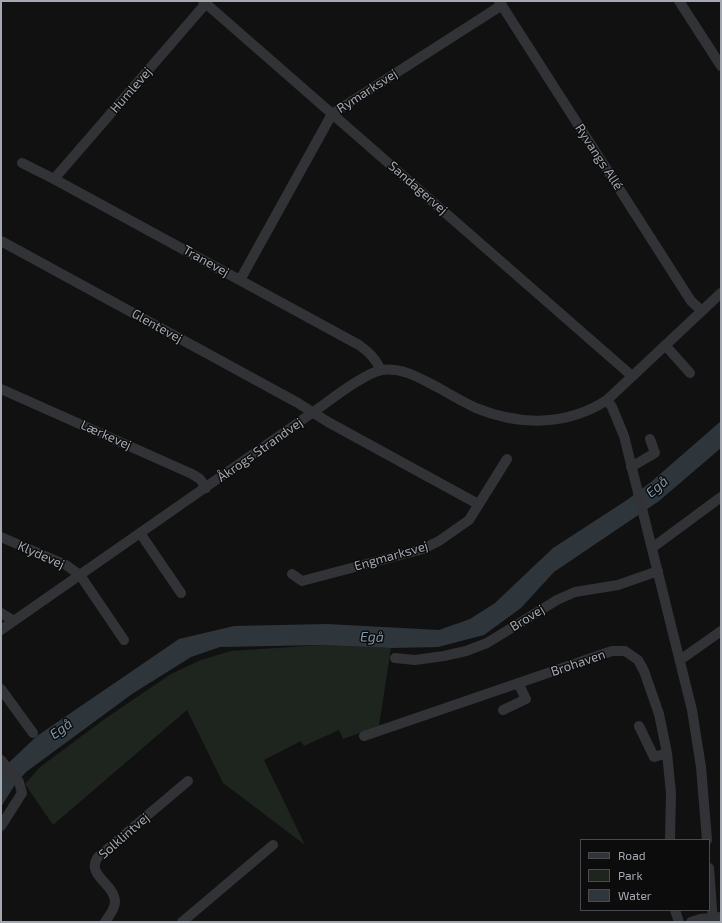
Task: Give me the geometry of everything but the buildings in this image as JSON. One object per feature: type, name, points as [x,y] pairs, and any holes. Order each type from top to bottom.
[{"type":"street","points":[[679,1],[721,66]]},
{"type":"street","name":"Sandagervej","points":[[205,2],[632,376]]},
{"type":"street","name":"Humlevej","points":[[54,179],[205,2]]},
{"type":"street","name":"Rymarksvej","points":[[240,280],[332,114],[500,3]]},
{"type":"street","name":"Ryvangs Allé","points":[[500,3],[691,302],[702,311]]},
{"type":"street","name":"Tranevej","points":[[22,163],[359,345],[370,353],[376,360],[381,370]]},
{"type":"street","name":"Glentevej","points":[[1,241],[298,403],[312,413]]},
{"type":"street","points":[[381,370],[394,370],[410,373],[476,408],[497,415],[523,420],[568,418],[595,408],[607,400],[721,293]]},
{"type":"street","points":[[665,345],[690,373]]},
{"type":"street","name":"Åkrogs Strandvej","points":[[1,630],[363,378],[381,370]]},
{"type":"street","name":"Lærkevej","points":[[1,389],[192,474],[200,479],[206,488]]},
{"type":"street","points":[[607,400],[612,406],[624,436],[692,710],[700,756],[707,839]]},
{"type":"street","points":[[312,413],[478,504]]},
{"type":"street","points":[[631,467],[654,453],[650,439]]},
{"type":"street","name":"Engmarksvej","points":[[292,574],[302,581],[423,549],[439,541],[469,520],[507,459]]},
{"type":"street","points":[[652,548],[721,497]]},
{"type":"street","points":[[140,533],[181,592]]},
{"type":"street","name":"Klydevej","points":[[1,537],[66,565],[80,575]]},
{"type":"street","name":"Brovej","points":[[395,658],[415,660],[466,651],[487,643],[557,600],[576,592],[618,585],[658,571]]},
{"type":"street","points":[[80,575],[124,640]]},
{"type":"street","points":[[1,613],[14,621]]},
{"type":"street","points":[[680,660],[721,631]]},
{"type":"street","name":"Brohaven","points":[[364,736],[612,651],[626,651],[638,660],[644,671],[659,714],[667,753],[671,793],[670,839]]},
{"type":"street","points":[[503,710],[526,699],[518,683]]},
{"type":"street","points":[[1,689],[33,733]]},
{"type":"street","points":[[639,726],[654,757],[667,753]]},
{"type":"street","points":[[1,826],[22,793],[19,782],[3,762]]},
{"type":"street","name":"Solklintvej","points":[[105,922],[113,909],[115,902],[114,896],[96,872],[94,865],[95,861],[188,781]]},
{"type":"street","points":[[182,922],[273,845]]},
{"type":"street","points":[[691,922],[700,918],[715,919],[710,876]]},
{"type":"street","points":[[675,911],[679,922]]},
{"type":"green space","points":[[322,645],[391,648],[379,726],[343,739],[339,730],[304,746],[301,741],[264,760],[305,845],[223,783],[187,710],[53,825],[25,784],[40,767],[106,718],[171,674],[201,660],[231,651]]},
{"type":"water","name":"Egå","points":[[721,421],[721,448],[659,501],[554,572],[521,608],[484,635],[438,647],[391,648],[322,645],[220,647],[191,657],[132,694],[26,772],[14,786],[1,807],[1,770],[37,736],[179,639],[234,626],[327,624],[439,630],[470,619],[495,603],[553,548],[627,500],[651,482]]}]
